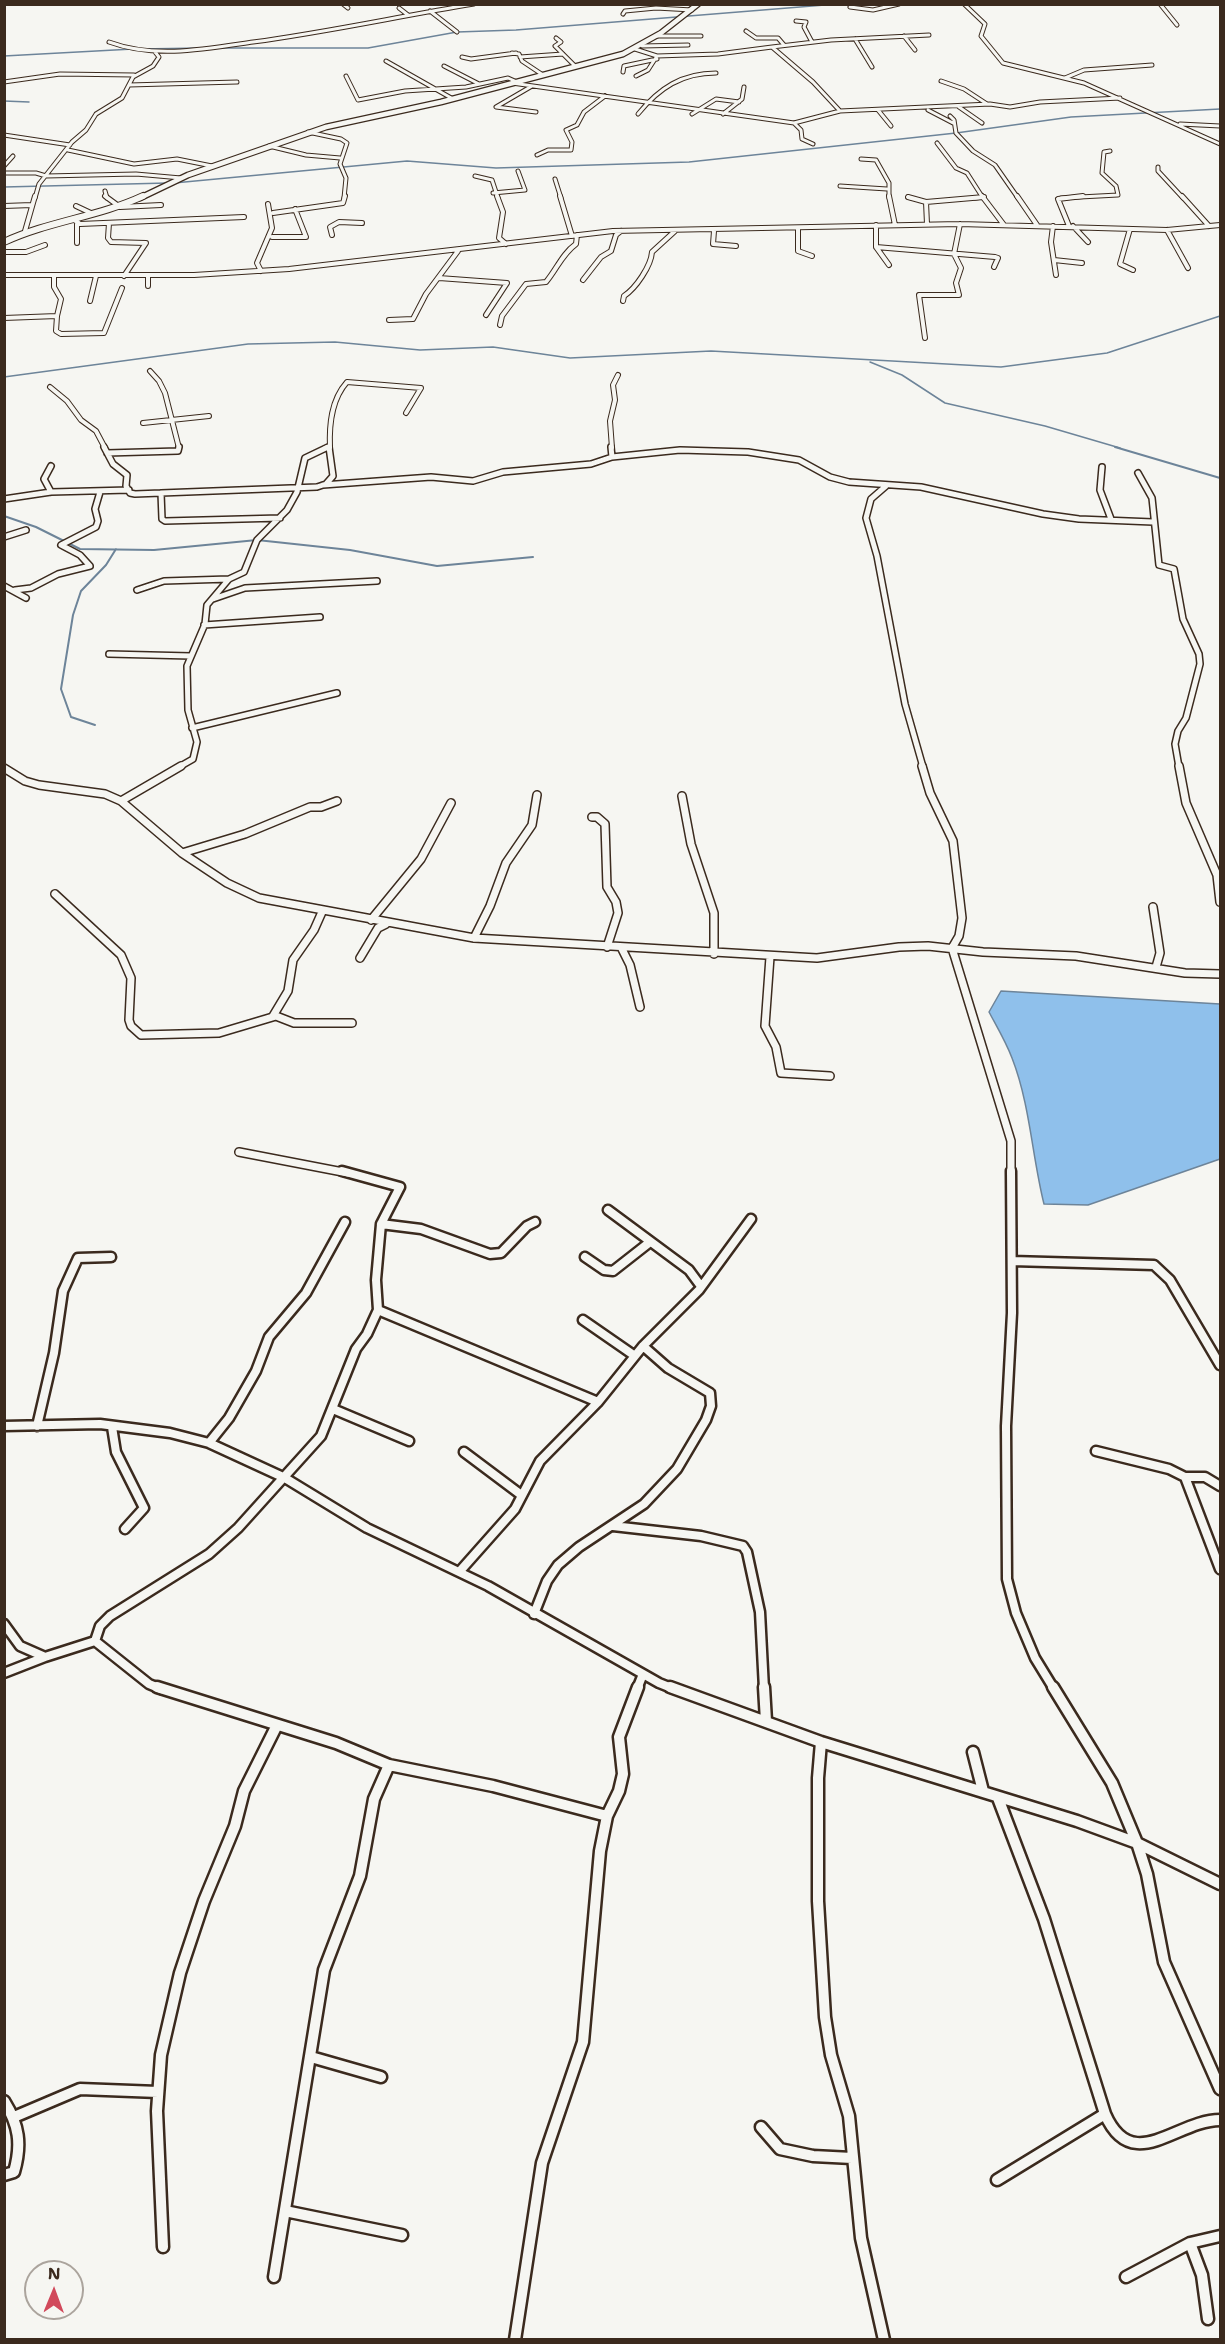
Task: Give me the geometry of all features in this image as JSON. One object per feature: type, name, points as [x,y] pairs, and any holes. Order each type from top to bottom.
[{"type":"main road","points":[[4,242],[26,231],[75,221],[120,207],[200,168],[212,166],[308,132],[453,99],[637,47],[657,36],[698,4]]},
{"type":"street","points":[[344,4],[348,8]]},
{"type":"street","points":[[109,42],[128,49],[155,52],[224,47],[338,31],[408,15],[474,4]]},
{"type":"street","points":[[852,4],[850,7],[873,10],[899,4]]},
{"type":"street","points":[[964,4],[985,24],[981,36],[1003,63],[1065,78],[1120,99],[1221,144]]},
{"type":"street","points":[[1160,4],[1177,25]]},
{"type":"street","points":[[399,8],[408,15]]},
{"type":"street","points":[[623,14],[625,11],[654,8],[692,10]]},
{"type":"street","points":[[430,12],[457,32]]},
{"type":"street","points":[[796,21],[806,22],[804,27],[812,42]]},
{"type":"street","points":[[746,31],[756,38],[778,38],[784,45]]},
{"type":"street","points":[[623,72],[624,66],[657,58],[718,54],[812,42],[928,35]]},
{"type":"street","points":[[657,36],[701,36]]},
{"type":"street","points":[[904,36],[915,50]]},
{"type":"street","points":[[556,38],[561,42],[555,46],[575,66]]},
{"type":"street","points":[[855,39],[872,67]]},
{"type":"street","points":[[637,47],[688,45]]},
{"type":"street","points":[[637,47],[657,58]]},
{"type":"street","points":[[772,47],[813,82],[840,111]]},
{"type":"street","points":[[506,49],[508,52],[516,53],[522,61],[543,75]]},
{"type":"street","points":[[4,82],[60,74],[135,75],[154,65],[159,57],[155,52]]},
{"type":"street","points":[[462,57],[471,59],[516,53]]},
{"type":"street","points":[[520,57],[563,54]]},
{"type":"street","points":[[636,76],[648,70],[657,58]]},
{"type":"street","points":[[386,61],[431,89],[453,99]]},
{"type":"street","points":[[1065,78],[1084,70],[1152,65]]},
{"type":"street","points":[[444,66],[479,84]]},
{"type":"street","points":[[638,114],[662,87],[671,82],[700,71],[716,73]]},
{"type":"street","points":[[26,231],[39,184],[70,145],[84,133],[96,114],[123,97],[135,75]]},
{"type":"street","points":[[346,76],[358,100],[508,78],[514,83],[532,86],[794,123],[840,111],[926,109],[987,104],[1010,107],[1053,101],[1120,99]]},
{"type":"street","points":[[941,81],[964,89],[987,104]]},
{"type":"street","points":[[129,85],[237,82]]},
{"type":"street","points":[[532,86],[496,107],[536,112]]},
{"type":"street","points":[[723,114],[739,102],[744,87]]},
{"type":"street","points":[[537,154],[550,150],[571,150],[572,141],[566,130],[577,125],[579,117],[588,107],[604,96]]},
{"type":"street","points":[[692,114],[716,99],[739,102]]},
{"type":"street","points":[[958,107],[982,123]]},
{"type":"street","points":[[926,109],[953,123]]},
{"type":"street","points":[[878,110],[891,126]]},
{"type":"street","points":[[950,116],[956,133],[973,151],[995,165],[1037,225]]},
{"type":"street","points":[[794,123],[801,130],[802,139],[813,144]]},
{"type":"street","points":[[1175,124],[1221,126]]},
{"type":"street","points":[[273,213],[295,209],[339,208],[343,203],[346,185],[340,158],[346,141],[308,132]]},
{"type":"street","points":[[4,135],[70,145]]},
{"type":"street","points":[[937,143],[956,168],[967,173],[989,208],[1005,225]]},
{"type":"street","points":[[268,146],[306,155],[340,158]]},
{"type":"street","points":[[68,150],[134,164],[177,159],[200,168]]},
{"type":"street","points":[[1088,242],[1071,226],[1058,200],[1063,197],[1118,195],[1116,186],[1102,173],[1104,153],[1110,151]]},
{"type":"street","points":[[4,165],[13,156]]},
{"type":"street","points":[[861,159],[876,160],[889,183],[887,189],[895,225]]},
{"type":"street","points":[[1158,167],[1158,171],[1199,220],[1209,226]]},
{"type":"street","points":[[493,193],[525,190],[518,171]]},
{"type":"street","points":[[4,173],[39,173],[46,176],[160,174],[181,178]]},
{"type":"street","points":[[475,176],[492,180],[493,193],[501,202],[502,222],[499,238],[506,244]]},
{"type":"street","points":[[500,325],[502,316],[526,284],[546,282],[558,267],[564,254],[576,244],[555,179]]},
{"type":"street","points":[[840,186],[887,189]]},
{"type":"street","points":[[105,191],[105,196],[120,207],[161,205]]},
{"type":"street","points":[[908,196],[926,202],[984,197]]},
{"type":"street","points":[[926,202],[927,224]]},
{"type":"street","points":[[261,271],[257,263],[272,237],[273,213],[268,204]]},
{"type":"street","points":[[4,206],[32,205]]},
{"type":"street","points":[[76,206],[93,214]]},
{"type":"street","points":[[272,237],[306,237],[295,209]]},
{"type":"street","points":[[339,216],[339,222]]},
{"type":"street","points":[[78,243],[75,221],[109,223],[244,217]]},
{"type":"street","points":[[332,235],[330,227],[339,222],[362,223]]},
{"type":"street","points":[[109,223],[108,238],[111,242],[146,243],[124,276]]},
{"type":"street","points":[[5,276],[148,276],[261,271],[458,251],[621,231],[714,231],[927,224],[1167,230],[1221,225]]},
{"type":"street","points":[[925,338],[919,295],[957,297],[956,283],[961,268],[953,252],[955,241],[961,233],[960,224]]},
{"type":"street","points":[[876,225],[876,247],[889,265]]},
{"type":"street","points":[[1053,226],[1051,242],[1056,275]]},
{"type":"street","points":[[798,228],[798,251],[812,256]]},
{"type":"street","points":[[1130,229],[1120,264],[1133,270]]},
{"type":"street","points":[[1167,230],[1188,268]]},
{"type":"street","points":[[583,280],[602,257],[611,251],[616,235],[621,231]]},
{"type":"street","points":[[623,301],[624,296],[636,288],[641,281],[644,269],[651,262],[653,251],[675,231]]},
{"type":"street","points":[[714,231],[713,244],[736,246]]},
{"type":"street","points":[[4,252],[26,252],[45,246]]},
{"type":"street","points":[[876,247],[995,257],[998,258],[994,267]]},
{"type":"street","points":[[389,320],[413,319],[426,294],[458,251]]},
{"type":"street","points":[[1054,260],[1082,263]]},
{"type":"street","points":[[54,276],[54,287],[61,299],[56,331],[61,334],[104,333],[122,288]]},
{"type":"street","points":[[90,301],[96,276]]},
{"type":"street","points":[[148,276],[148,286]]},
{"type":"street","points":[[439,278],[507,283],[486,315]]},
{"type":"street","points":[[4,318],[57,316]]},
{"type":"street","points":[[107,453],[178,451],[179,447],[170,421],[168,399],[161,382],[150,371]]},
{"type":"street","points":[[612,457],[610,421],[615,400],[613,386],[618,375]]},
{"type":"street","points":[[321,485],[333,476],[328,447],[332,434],[331,408],[346,382],[421,388],[406,413]]},
{"type":"street","points":[[50,387],[67,401],[81,420],[96,431],[116,467],[127,475],[126,484],[135,494],[298,487],[431,477],[473,481],[503,472],[591,464],[612,457],[658,452],[736,449],[802,461],[821,469],[830,477],[886,486],[921,487],[1079,519],[1153,522]]},
{"type":"street","points":[[143,423],[208,416]]},
{"type":"street","points":[[121,801],[191,761],[197,742],[189,718],[186,677],[191,656],[204,625],[205,609],[217,590],[229,579],[244,572],[257,540],[280,518],[298,487],[305,458],[328,447]]},
{"type":"street","points":[[51,466],[44,479],[51,492]]},
{"type":"street","points":[[1102,467],[1100,490],[1111,519]]},
{"type":"street","points":[[1138,473],[1152,498],[1153,522],[1157,530],[1157,560],[1159,565],[1173,569],[1183,610],[1182,619],[1199,654],[1200,669],[1175,744],[1186,803],[1217,874],[1221,902]]},
{"type":"street","points":[[886,486],[871,499],[866,518],[877,556],[904,704],[930,793],[953,842],[962,918],[959,936],[952,948],[1011,1141],[1012,1262],[1006,1426],[1007,1579],[1016,1613],[1035,1659],[1112,1783],[1147,1874],[1164,1962],[1221,2089]]},
{"type":"street","points":[[4,499],[51,492],[129,490]]},
{"type":"street","points":[[15,590],[31,588],[58,574],[90,566],[80,555],[62,545],[63,542],[96,527],[98,521],[95,509],[100,492]]},
{"type":"street","points":[[161,493],[162,519],[165,521],[280,518]]},
{"type":"street","points":[[4,537],[26,530]]},
{"type":"street","points":[[193,579],[214,584],[217,590]]},
{"type":"street","points":[[137,590],[164,581],[229,579]]},
{"type":"street","points":[[211,599],[245,588],[376,581]]},
{"type":"street","points":[[4,586],[26,598]]},
{"type":"street","points":[[204,625],[234,625],[297,616],[320,616]]},
{"type":"street","points":[[109,654],[191,656]]},
{"type":"street","points":[[192,728],[337,693]]},
{"type":"street","points":[[4,768],[26,781],[39,785],[105,794],[121,801],[182,853],[242,892],[322,912],[388,924],[474,938],[714,954],[824,957],[899,946],[952,948],[1076,956],[1185,973],[1221,974]]},
{"type":"street","points":[[474,938],[490,906],[506,863],[532,825],[537,795]]},
{"type":"street","points":[[682,796],[692,849],[712,897],[716,945],[714,954]]},
{"type":"street","points":[[182,853],[280,821],[310,807],[321,807],[337,801]]},
{"type":"street","points":[[371,920],[421,859],[451,802]]},
{"type":"street","points":[[592,817],[597,817],[605,824],[607,887],[616,902],[618,913],[607,946]]},
{"type":"street","points":[[55,894],[121,955],[131,978],[128,1008],[131,1026],[141,1035],[219,1033],[276,1016],[294,1023],[352,1023]]},
{"type":"street","points":[[1153,907],[1160,953],[1156,967]]},
{"type":"street","points":[[276,1016],[277,1007],[288,991],[293,960],[314,930],[322,912]]},
{"type":"street","points":[[360,958],[370,945],[375,930],[381,924],[388,924]]},
{"type":"street","points":[[621,947],[630,965],[640,1007]]},
{"type":"street","points":[[770,957],[765,1026],[776,1047],[781,1072],[789,1075],[830,1076]]},
{"type":"street","points":[[94,1641],[100,1626],[110,1616],[210,1554],[285,1478],[321,1436],[356,1349],[367,1334],[378,1310],[376,1280],[381,1224],[400,1187],[334,1169],[239,1152]]},
{"type":"street","points":[[608,1210],[689,1270],[700,1285]]},
{"type":"street","points":[[460,1571],[515,1509],[520,1494],[540,1461],[598,1402],[643,1346],[696,1294],[700,1285],[751,1219]]},
{"type":"street","points":[[209,1443],[229,1418],[256,1371],[269,1336],[306,1293],[345,1222]]},
{"type":"street","points":[[381,1224],[420,1229],[496,1254],[501,1253],[527,1226],[535,1222]]},
{"type":"street","points":[[585,1257],[604,1270],[613,1271],[650,1242]]},
{"type":"street","points":[[37,1426],[54,1351],[57,1320],[70,1270],[78,1258],[111,1257]]},
{"type":"street","points":[[1012,1262],[1154,1265],[1169,1275],[1187,1311],[1197,1322],[1221,1365]]},
{"type":"street","points":[[378,1310],[598,1402]]},
{"type":"street","points":[[583,1320],[635,1356]]},
{"type":"street","points":[[534,1614],[555,1567],[584,1543],[613,1526],[653,1497],[688,1456],[712,1400],[710,1393],[668,1368],[643,1346]]},
{"type":"street","points":[[333,1409],[409,1441]]},
{"type":"street","points":[[4,1426],[100,1424],[170,1433],[209,1443],[285,1478],[367,1528],[460,1571],[659,1683],[766,1720],[821,1742],[1077,1821],[1137,1844],[1221,1884]]},
{"type":"street","points":[[112,1427],[116,1452],[144,1508],[141,1514],[125,1529]]},
{"type":"street","points":[[1096,1451],[1169,1468],[1185,1476],[1205,1477],[1221,1486]]},
{"type":"street","points":[[464,1452],[520,1494]]},
{"type":"street","points":[[1185,1476],[1221,1569]]},
{"type":"street","points":[[613,1526],[701,1536],[743,1546],[747,1552],[760,1612],[766,1720]]},
{"type":"street","points":[[4,1624],[20,1646],[45,1657]]},
{"type":"street","points":[[4,1673],[94,1641]]},
{"type":"street","points":[[94,1641],[149,1684],[276,1727],[336,1743],[389,1765],[493,1786],[607,1816]]},
{"type":"street","points":[[514,2340],[542,2163],[583,2042],[597,1869],[607,1816],[616,1800],[623,1774],[619,1737],[643,1674]]},
{"type":"street","points":[[163,2247],[158,2092],[161,2055],[180,1973],[204,1901],[235,1826],[244,1791],[276,1727]]},
{"type":"street","points":[[821,1742],[818,1762],[817,1842],[825,2017],[829,2049],[840,2078],[849,2115],[861,2237],[868,2281],[882,2320],[884,2340]]},
{"type":"street","points":[[973,1752],[983,1791]]},
{"type":"street","points":[[274,2277],[324,1970],[360,1876],[374,1799],[389,1765]]},
{"type":"street","points":[[998,1798],[1044,1919],[1107,2124],[1120,2140],[1136,2145],[1209,2120],[1221,2120]]},
{"type":"street","points":[[311,2057],[381,2077]]},
{"type":"street","points":[[14,2117],[80,2089],[158,2092]]},
{"type":"street","points":[[4,2101],[14,2117],[22,2146],[14,2172],[4,2175]]},
{"type":"street","points":[[997,2180],[1105,2114]]},
{"type":"street","points":[[761,2127],[780,2149],[813,2156],[852,2158]]},
{"type":"street","points":[[285,2211],[402,2235]]},
{"type":"street","points":[[1126,2277],[1190,2243],[1221,2236]]},
{"type":"street","points":[[1190,2243],[1202,2275],[1208,2319]]},
{"type":"water","points":[[1001,991],[1220,1004],[1220,1159],[1088,1205],[1044,1204],[1023,1093],[1007,1046],[989,1012]]},
{"type":"waterway","points":[[220,48],[368,48],[457,32],[516,30],[837,4]]},
{"type":"waterway","points":[[139,49],[202,48]]},
{"type":"waterway","points":[[4,56],[133,49]]},
{"type":"waterway","points":[[4,101],[29,102]]},
{"type":"waterway","points":[[174,183],[407,161],[496,168],[689,162],[956,133],[1071,117],[1220,109]]},
{"type":"waterway","points":[[4,187],[168,183]]},
{"type":"waterway","points":[[4,377],[248,344],[335,342],[420,350],[493,347],[570,358],[711,351],[1001,367],[1107,353],[1220,316]]},
{"type":"waterway","points":[[870,362],[902,375],[945,403],[1045,426],[1120,448]]},
{"type":"waterway","points":[[1115,447],[1220,478]]},
{"type":"waterway","points":[[4,516],[36,527],[80,549],[116,549]]},
{"type":"waterway","points":[[116,549],[154,550],[257,540],[350,550],[437,566],[533,557]]},
{"type":"waterway","points":[[95,725],[71,717],[61,689],[73,615],[81,591],[106,565],[116,549]]}]
